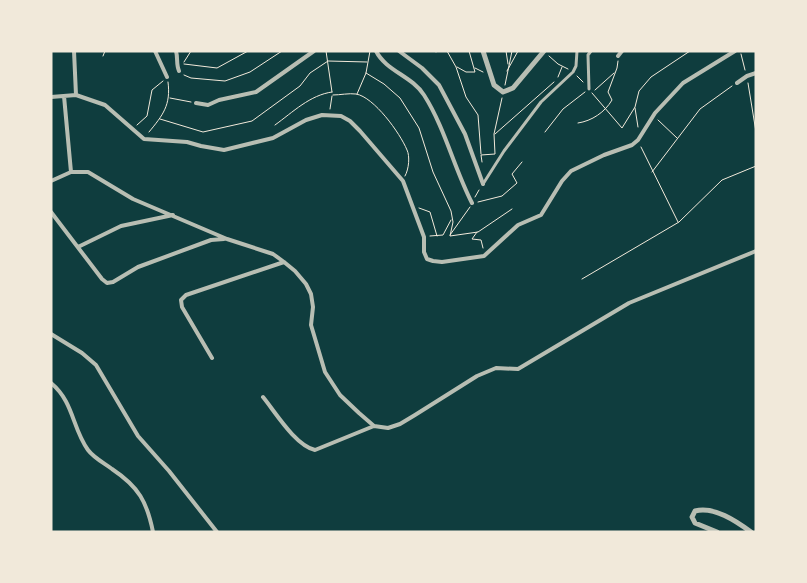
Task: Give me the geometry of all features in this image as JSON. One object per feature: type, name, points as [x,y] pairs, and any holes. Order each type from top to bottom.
[{"type":"street","points":[[74,51],[76,95]]},
{"type":"street","points":[[155,51],[167,77]]},
{"type":"street","points":[[176,51],[178,56],[176,64],[179,71]]},
{"type":"street","points":[[196,103],[208,105],[220,100],[256,92],[314,51]]},
{"type":"street","points":[[376,51],[378,56],[412,82],[422,93],[438,119],[472,203]]},
{"type":"street","points":[[399,51],[422,68],[439,85],[465,134],[483,184]]},
{"type":"street","points":[[482,51],[494,85],[503,92],[513,88],[544,51]]},
{"type":"street","points":[[483,184],[504,151],[541,102],[573,72],[576,66],[577,51]]},
{"type":"street","points":[[589,89],[588,55],[591,51]]},
{"type":"street","points":[[618,56],[622,51]]},
{"type":"street","points":[[51,97],[76,95],[105,105],[144,139],[187,142],[224,150],[274,138],[306,120],[328,115],[341,116],[360,131],[402,181],[424,237],[424,252],[427,259],[442,262],[485,255],[518,224],[541,214],[571,171],[604,155],[632,145],[682,84],[735,51]]},
{"type":"street","points":[[737,83],[747,76],[756,74]]},
{"type":"street","points":[[64,96],[71,172]]},
{"type":"street","points":[[51,181],[71,172],[88,172],[133,199],[227,239],[273,254],[284,262],[306,284],[311,294],[313,307],[311,325],[325,372],[340,395],[374,426]]},
{"type":"street","points":[[51,212],[107,283],[113,282],[138,266],[211,240],[227,239]]},
{"type":"street","points":[[78,247],[121,226],[173,215]]},
{"type":"street","points":[[262,397],[292,434],[307,448],[315,450],[374,426],[388,428],[400,424],[477,376],[496,368],[518,369],[629,303],[756,251]]},
{"type":"street","points":[[212,358],[182,307],[181,300],[186,295],[284,262]]},
{"type":"street","points":[[51,334],[82,353],[96,365],[138,436],[169,471],[217,532]]},
{"type":"street","points":[[51,383],[60,390],[67,401],[88,449],[94,456],[134,487],[142,497],[149,510],[153,532]]},
{"type":"street","points":[[717,532],[695,523],[692,517],[695,511],[703,509],[733,518],[751,532]]},
{"type":"path","points":[[103,56],[105,51]]},
{"type":"path","points":[[191,51],[182,64],[217,68],[248,51]]},
{"type":"path","points":[[179,71],[191,78],[225,81],[250,72],[282,51]]},
{"type":"path","points":[[326,51],[332,92],[328,115]]},
{"type":"path","points":[[357,94],[366,73],[370,51]]},
{"type":"path","points":[[447,51],[456,67],[466,97],[478,115],[482,165]]},
{"type":"path","points":[[456,67],[466,72],[475,72],[469,51]]},
{"type":"path","points":[[506,51],[508,64]]},
{"type":"path","points":[[482,155],[495,154],[494,134],[512,51]]},
{"type":"path","points":[[507,72],[518,51]]},
{"type":"path","points":[[597,98],[622,128],[635,107],[639,92],[651,77],[690,51]]},
{"type":"path","points":[[740,51],[747,76],[756,132]]},
{"type":"path","points":[[578,123],[586,122],[606,110],[612,100],[608,92],[617,68],[618,56]]},
{"type":"path","points":[[160,118],[203,132],[252,121],[300,86],[310,73],[328,61],[367,62]]},
{"type":"path","points":[[494,134],[558,77],[562,66]]},
{"type":"path","points":[[592,93],[615,72]]},
{"type":"path","points":[[366,73],[384,84],[400,98],[419,128],[433,172],[450,211],[452,219],[450,236]]},
{"type":"path","points":[[144,139],[160,118],[170,98],[167,77]]},
{"type":"path","points":[[132,128],[147,116],[152,90],[167,77]]},
{"type":"path","points":[[652,172],[700,109],[737,83]]},
{"type":"path","points":[[545,132],[563,110],[589,89]]},
{"type":"path","points":[[275,125],[305,103],[321,94],[332,92]]},
{"type":"path","points":[[332,95],[357,94],[374,104],[386,118],[408,151],[408,170],[402,181]]},
{"type":"path","points":[[170,98],[196,103]]},
{"type":"path","points":[[635,107],[640,134],[638,140],[652,172],[679,222]]},
{"type":"path","points":[[654,116],[677,138]]},
{"type":"path","points":[[472,203],[502,196],[517,183],[512,174],[522,162]]},
{"type":"path","points":[[582,279],[679,222],[722,180],[756,166]]},
{"type":"path","points":[[450,236],[483,184]]},
{"type":"path","points":[[412,205],[430,212],[437,236]]},
{"type":"path","points":[[485,255],[481,240],[472,240],[478,232],[512,209]]},
{"type":"path","points":[[424,237],[444,235],[452,219]]},
{"type":"path","points":[[450,236],[478,232]]}]
